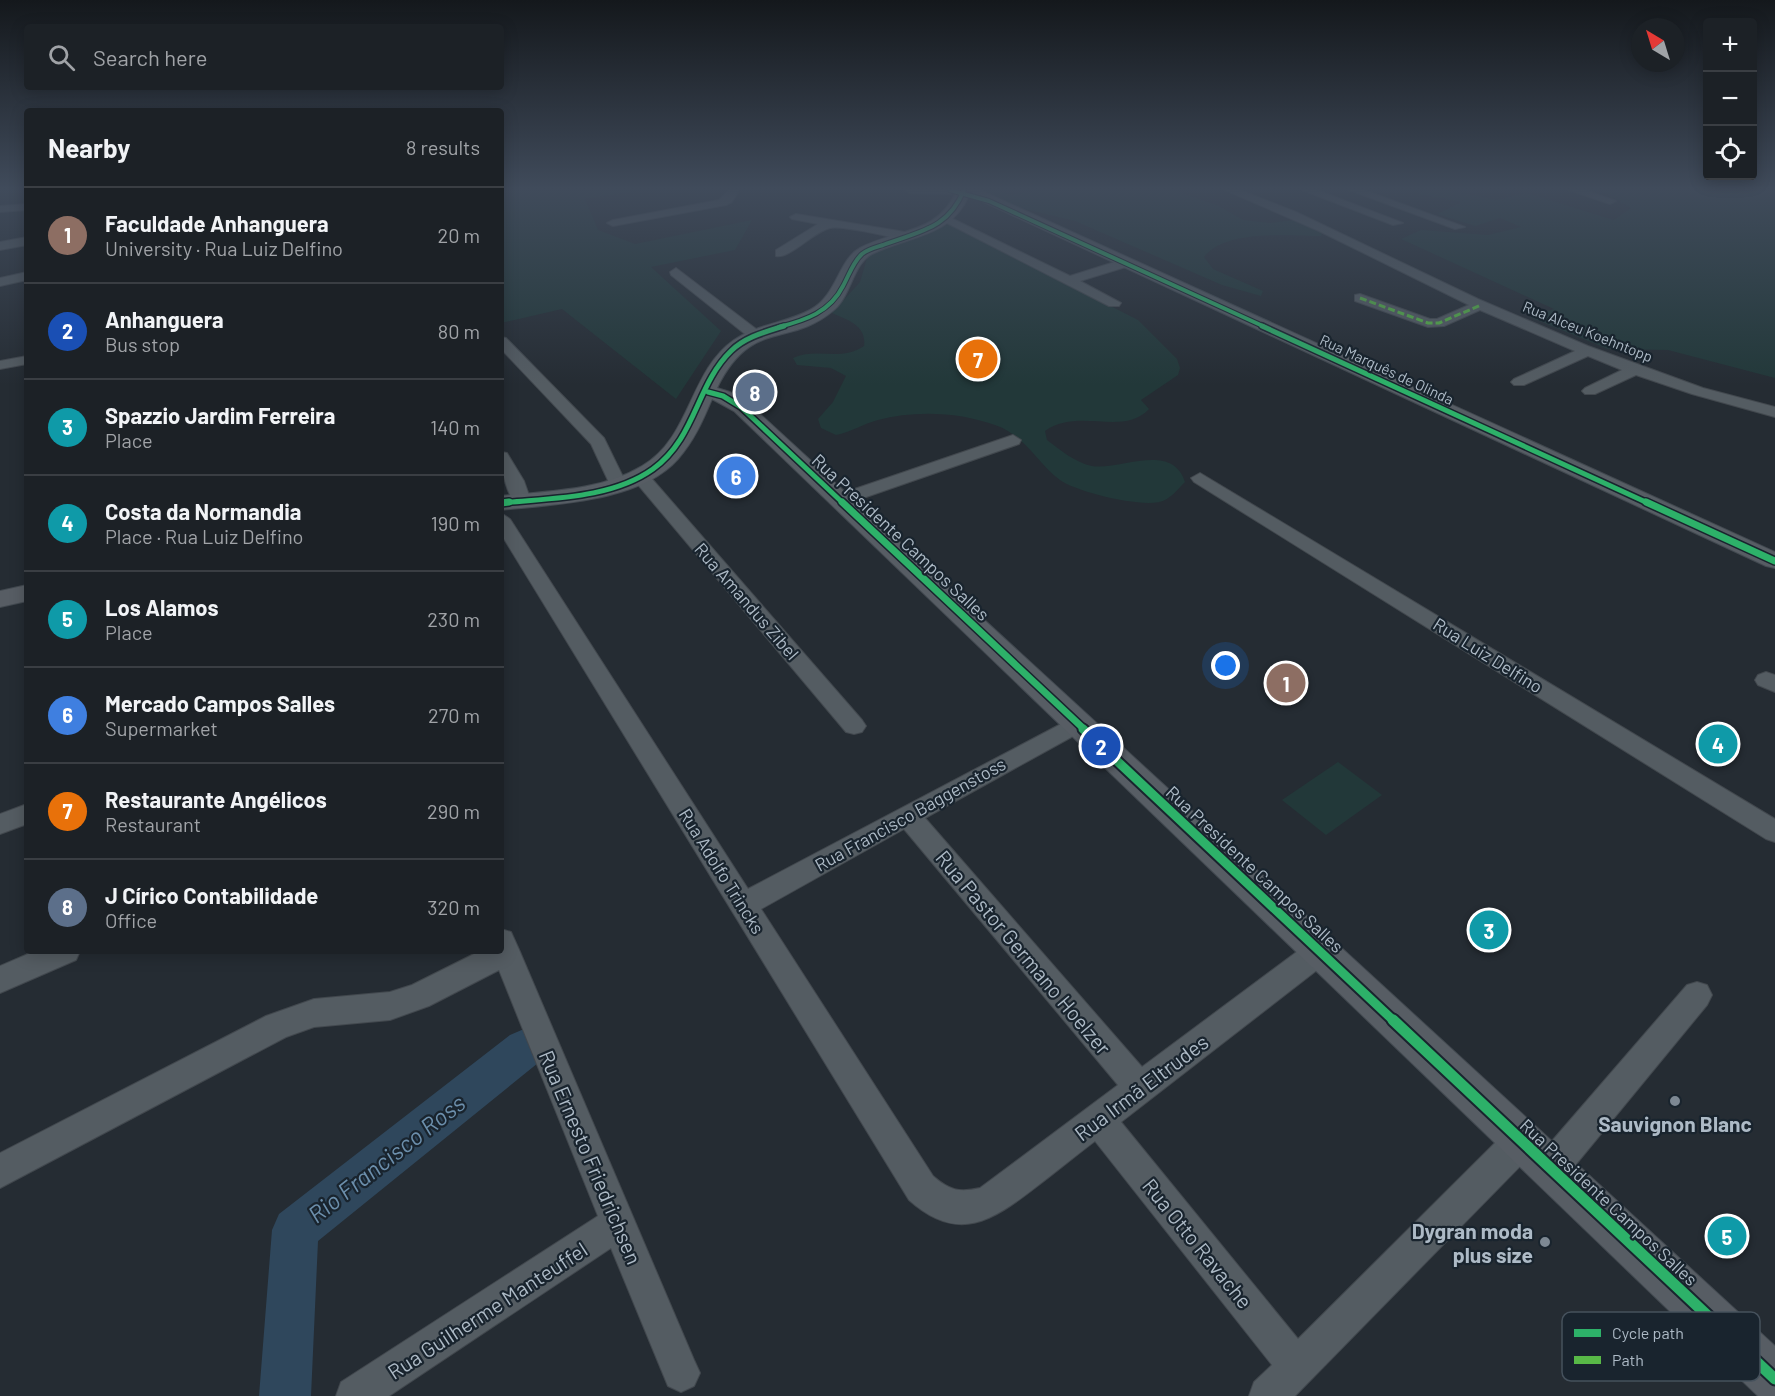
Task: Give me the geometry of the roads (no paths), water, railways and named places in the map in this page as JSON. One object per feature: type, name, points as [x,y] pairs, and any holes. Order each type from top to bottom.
[{"type":"main road","points":[[511,502],[618,485],[657,467],[676,450],[729,352],[755,335],[808,317],[826,308],[835,299],[856,259],[860,255]]},
{"type":"main road","name":"Rua Marquês de Olinda","points":[[1108,255],[1775,561]]},
{"type":"main road","name":"Rua Presidente Campos Salles","points":[[708,392],[732,400],[1704,1312]]},
{"type":"main road","points":[[0,599],[24,594]]},
{"type":"main road","name":"Rua Presidente Campos Salles","points":[[1760,1365],[1775,1379]]},
{"type":"street","points":[[1019,255],[1114,303]]},
{"type":"street","name":"Rua Alceu Koehntopp","points":[[1377,255],[1485,307],[1636,369],[1705,395],[1775,412]]},
{"type":"street","points":[[1069,280],[1125,263]]},
{"type":"street","points":[[676,272],[755,335]]},
{"type":"street","points":[[0,282],[24,277]]},
{"type":"street","points":[[1360,298],[1428,323],[1439,322],[1485,307]]},
{"type":"street","points":[[1432,334],[1485,307]]},
{"type":"street","points":[[504,344],[598,442],[618,485]]},
{"type":"street","points":[[1519,382],[1590,350]]},
{"type":"street","points":[[1590,391],[1636,369]]},
{"type":"street","points":[[840,500],[1013,440]]},
{"type":"street","points":[[504,462],[515,481],[511,502]]},
{"type":"street","name":"Rua Amandus Zibel","points":[[640,476],[854,726]]},
{"type":"street","name":"Rua Luiz Delfino","points":[[1200,478],[1775,832]]},
{"type":"street","name":"Rua Adolfo Trincks","points":[[504,524],[921,1188],[936,1202],[955,1209]]},
{"type":"street","name":"Rua Francisco Baggenstoss","points":[[743,905],[1078,723]]},
{"type":"street","points":[[0,824],[24,815]]},
{"type":"street","name":"Rua Pastor Germano Hoelzer","points":[[909,816],[1140,1088]]},
{"type":"street","name":"Rua Ernesto Friedrichsen","points":[[504,948],[681,1373]]},
{"type":"street","name":"Rua Irmã Eltrudes","points":[[955,1209],[970,1208],[989,1202],[1320,951]]},
{"type":"street","points":[[0,980],[59,954]]},
{"type":"street","points":[[0,1171],[277,1026],[314,1013],[390,1006],[419,996],[490,954]]},
{"type":"street","points":[[1551,1168],[1697,995]]},
{"type":"street","name":"Rua Otto Ravache","points":[[1098,1119],[1297,1366]]},
{"type":"street","points":[[1268,1396],[1522,1140]]},
{"type":"street","name":"Rua Guilherme Manteuffel","points":[[355,1396],[619,1223]]},
{"type":"waterway","name":"Rio Francisco Ross","points":[[285,1396],[295,1230],[524,1049]]},
{"type":"place","name":"Restaurante Angélicos","points":[[978,359]]},
{"type":"place","name":"J Círico Contabilidade","points":[[755,392]]},
{"type":"place","name":"Mercado Campos Salles","points":[[736,476]]},
{"type":"place","name":"Faculdade Anhanguera","points":[[1286,683]]},
{"type":"place","name":"Costa da Normandia","points":[[1718,744]]},
{"type":"place","name":"Anhanguera","points":[[1101,746]]},
{"type":"place","name":"Spazzio Jardim Ferreira","points":[[1489,930]]},
{"type":"place","name":"Sauvignon Blanc","points":[[1675,1101]]},
{"type":"place","name":"Los Alamos","points":[[1727,1236]]},
{"type":"place","name":"Dygran moda plus size","points":[[1545,1242]]}]
